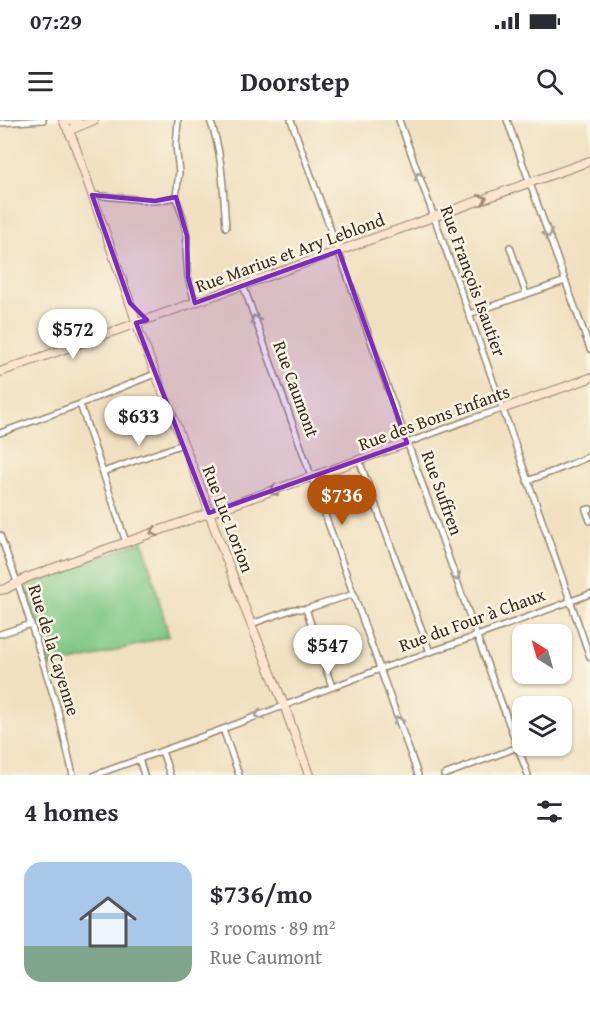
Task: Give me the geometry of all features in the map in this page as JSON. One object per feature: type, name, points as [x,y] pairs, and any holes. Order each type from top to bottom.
[{"type":"street","points":[[0,123],[43,120]]},
{"type":"street","points":[[67,120],[82,125]]},
{"type":"street","name":"Rue Luc Lorion","points":[[67,120],[136,323],[309,775]]},
{"type":"street","points":[[70,133],[94,120]]},
{"type":"street","points":[[178,120],[176,146],[179,172],[176,197],[187,236],[188,277],[195,303]]},
{"type":"street","points":[[210,120],[214,129],[220,162],[226,227]]},
{"type":"street","name":"Rue Suffren","points":[[291,120],[512,731]]},
{"type":"street","name":"Rue François Isautier","points":[[399,120],[590,657]]},
{"type":"street","points":[[507,120],[590,349]]},
{"type":"street","name":"Rue Marius et Ary Leblond","points":[[0,372],[590,161]]},
{"type":"street","points":[[92,195],[154,201],[176,197]]},
{"type":"street","points":[[510,247],[526,294]]},
{"type":"street","points":[[469,314],[565,281]]},
{"type":"street","name":"Rue Caumont","points":[[243,285],[418,775]]},
{"type":"street","points":[[130,303],[150,319]]},
{"type":"street","points":[[0,433],[155,374]]},
{"type":"street","name":"Rue des Bons Enfants","points":[[0,589],[126,542],[590,378]]},
{"type":"street","points":[[80,404],[126,542]]},
{"type":"street","points":[[103,472],[183,444]]},
{"type":"street","points":[[527,481],[590,456]]},
{"type":"street","points":[[359,460],[430,652]]},
{"type":"street","points":[[588,510],[590,521]]},
{"type":"street","name":"Rue de la Cayenne","points":[[0,534],[57,706],[73,775]]},
{"type":"street","points":[[251,624],[294,609],[306,609],[354,594]]},
{"type":"street","name":"Rue du Four à Chaux","points":[[95,775],[590,594]]},
{"type":"street","points":[[306,609],[332,687]]},
{"type":"street","points":[[0,634],[31,624]]},
{"type":"street","points":[[224,729],[239,775]]},
{"type":"street","points":[[444,775],[512,749]]},
{"type":"street","points":[[162,751],[170,775]]},
{"type":"street","name":"Rue Suffren","points":[[521,756],[528,775]]},
{"type":"street","points":[[139,759],[144,775]]},
{"type":"highlighted area","points":[[92,195],[155,201],[176,197],[187,236],[188,277],[195,303],[339,251],[407,443],[209,513],[136,323],[147,320],[130,303]]},
{"type":"green space","points":[[143,541],[169,636],[50,667],[24,591],[30,582]]}]
